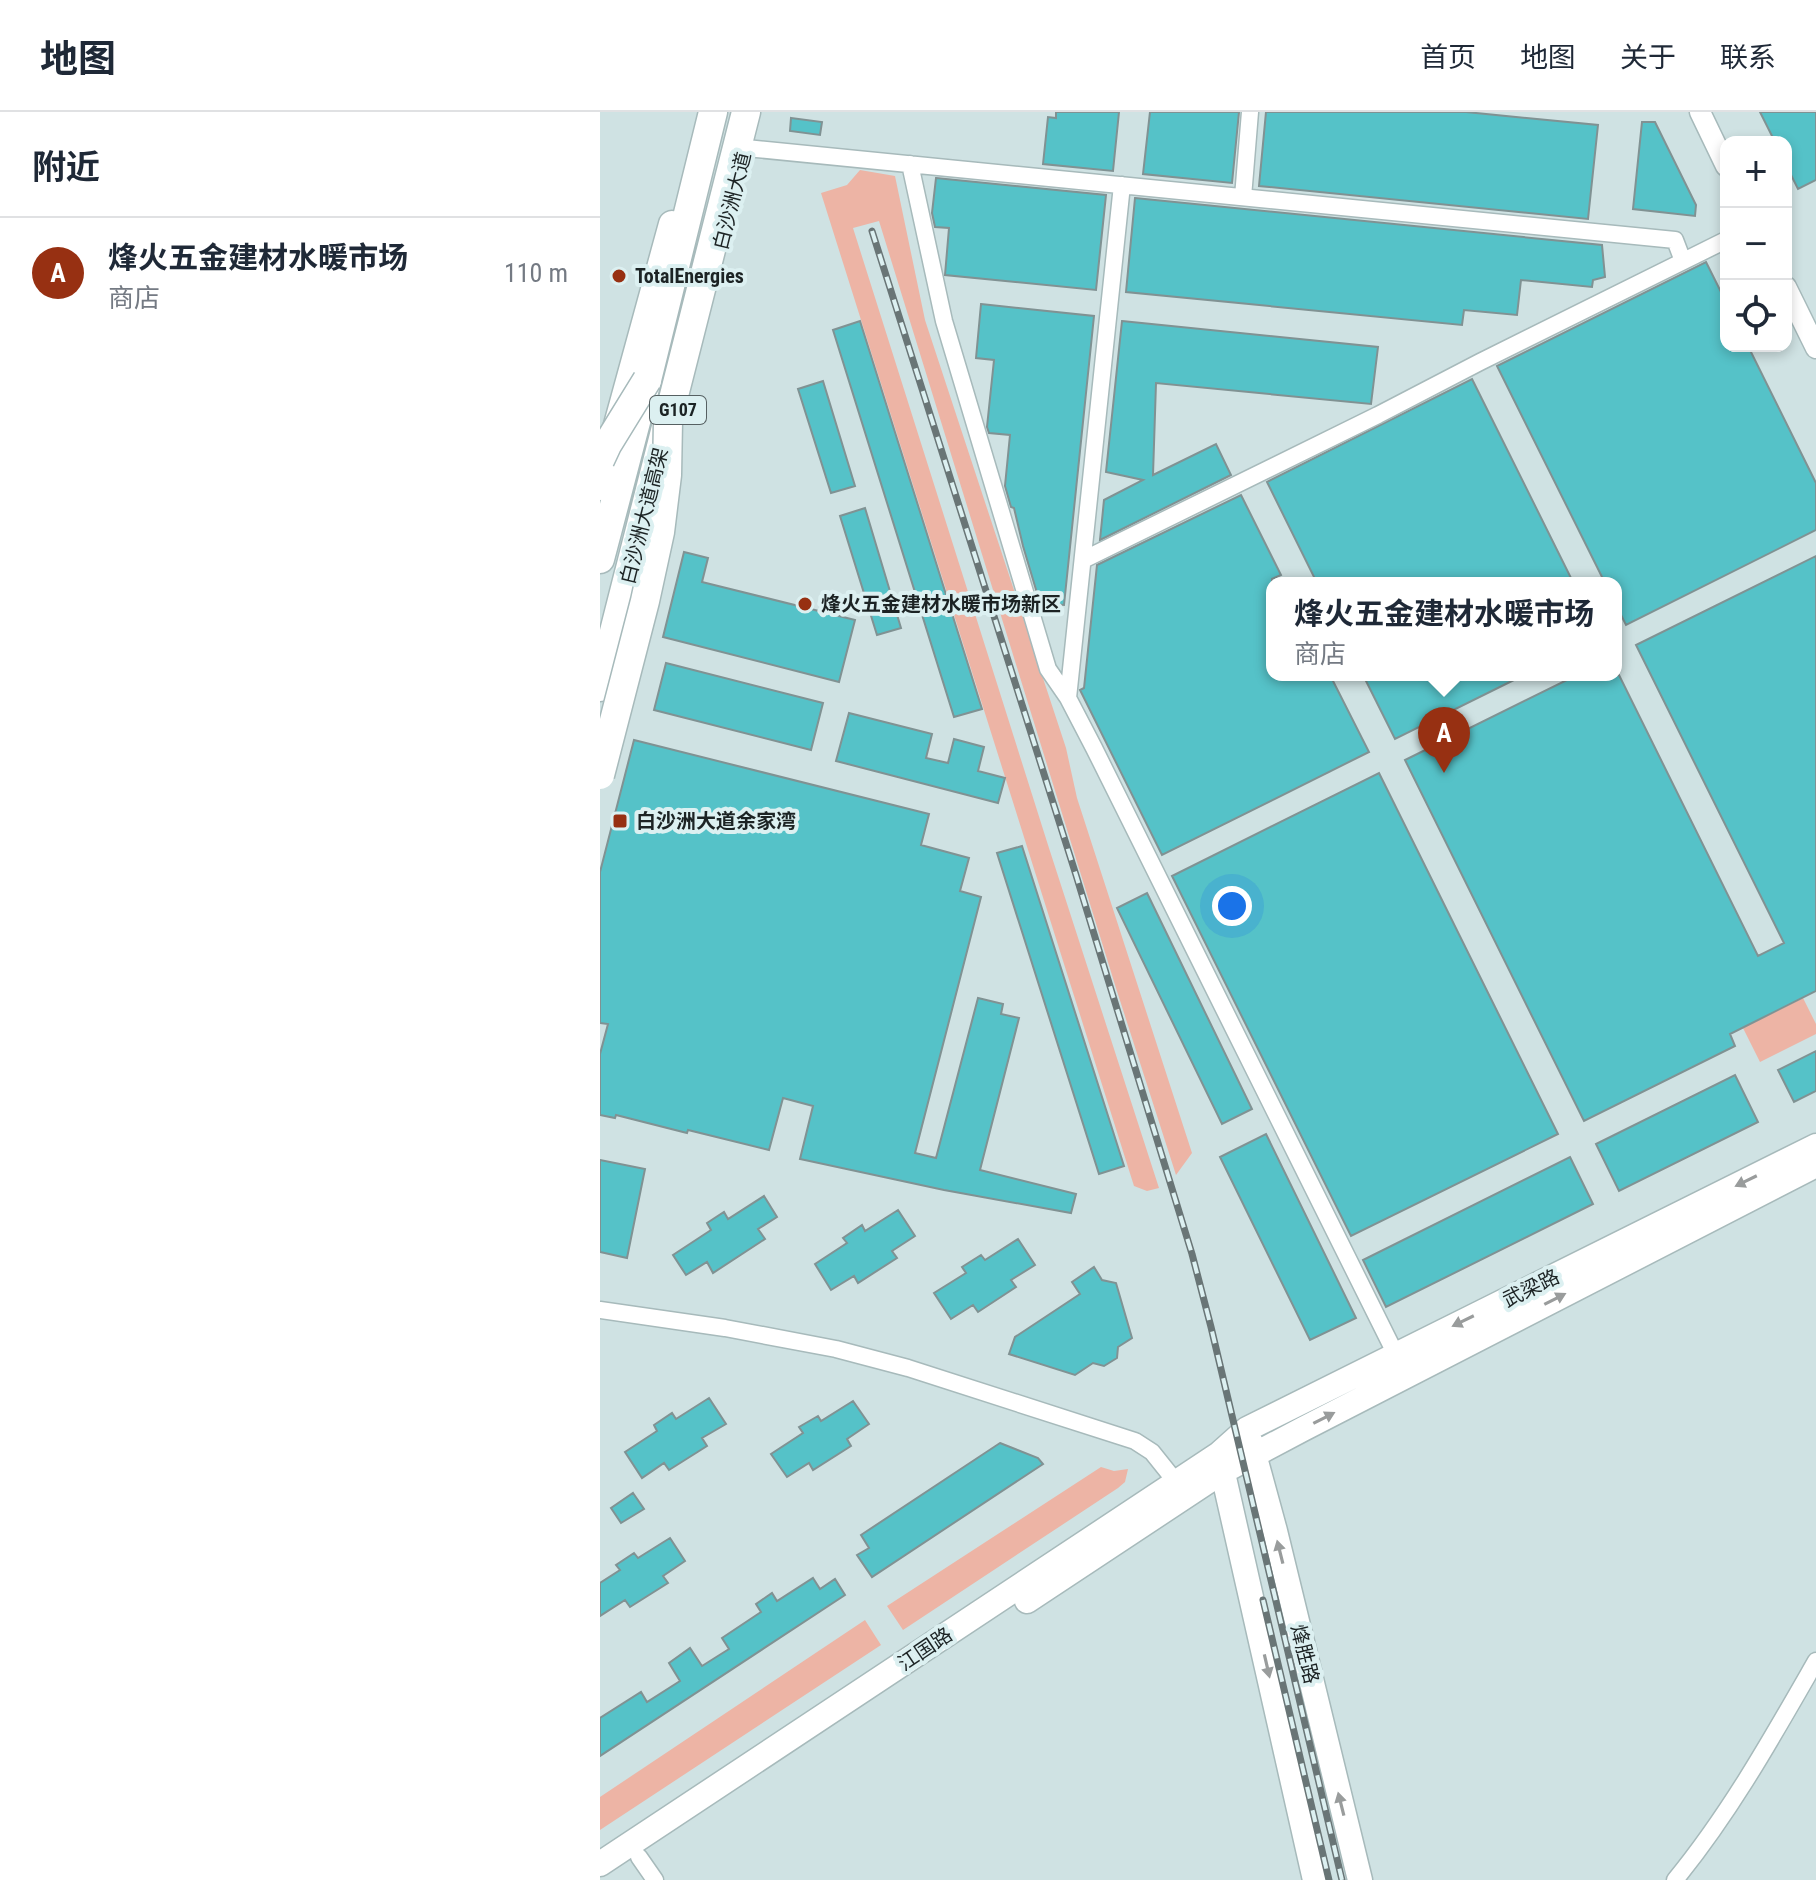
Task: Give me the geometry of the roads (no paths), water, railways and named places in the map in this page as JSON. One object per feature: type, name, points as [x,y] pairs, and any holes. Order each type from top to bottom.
[{"type":"highway","name":"白沙洲大道高架","points":[[600,559],[713,112]]},
{"type":"highway","name":"白沙洲大道高架","points":[[600,687],[746,112]]},
{"type":"highway","points":[[600,460],[647,380]]},
{"type":"highway","points":[[600,775],[660,532],[667,475],[668,421]]},
{"type":"main road","name":"G107","points":[[600,487],[702,112]]},
{"type":"main road","name":"白沙洲大道","points":[[600,707],[754,112]]},
{"type":"main road","name":"武梁路","points":[[1255,1455],[1401,1365],[1816,1146]]},
{"type":"main road","name":"武梁路","points":[[1247,1429],[1401,1365],[1816,1165]]},
{"type":"main road","name":"江国路","points":[[605,1880],[1221,1463],[1247,1429]]},
{"type":"main road","name":"烽胜路","points":[[1247,1429],[1360,1880]]},
{"type":"main road","name":"江国路","points":[[600,1864],[1176,1482],[1221,1463],[1255,1455]]},
{"type":"main road","name":"烽胜路","points":[[1221,1463],[1315,1880]]},
{"type":"street","points":[[1243,197],[1250,112]]},
{"type":"street","points":[[1700,112],[1720,154]]},
{"type":"street","points":[[746,148],[1675,240],[1683,261]]},
{"type":"street","points":[[910,164],[944,321],[1048,669],[1068,698],[1401,1365]]},
{"type":"street","points":[[1068,698],[1122,185]]},
{"type":"street","points":[[1083,560],[1720,243]]},
{"type":"street","points":[[1792,299],[1816,348]]},
{"type":"street","points":[[600,1310],[709,1325],[836,1349],[908,1368],[1135,1441],[1152,1452],[1176,1482]]},
{"type":"street","points":[[1675,1880],[1706,1842],[1816,1661]]},
{"type":"street","points":[[639,1857],[655,1880]]},
{"type":"railway","points":[[872,231],[1076,875],[1192,1254],[1342,1880]]},
{"type":"railway","points":[[1263,1600],[1329,1880]]},
{"type":"place","name":"TotalEnergies","points":[[619,276]]},
{"type":"place","name":"烽火五金建材水暖市场新区","points":[[805,604]]},
{"type":"place","name":"烽火五金建材水暖市场","points":[[1444,773]]},
{"type":"place","name":"白沙洲大道余家湾","points":[[620,821]]}]
